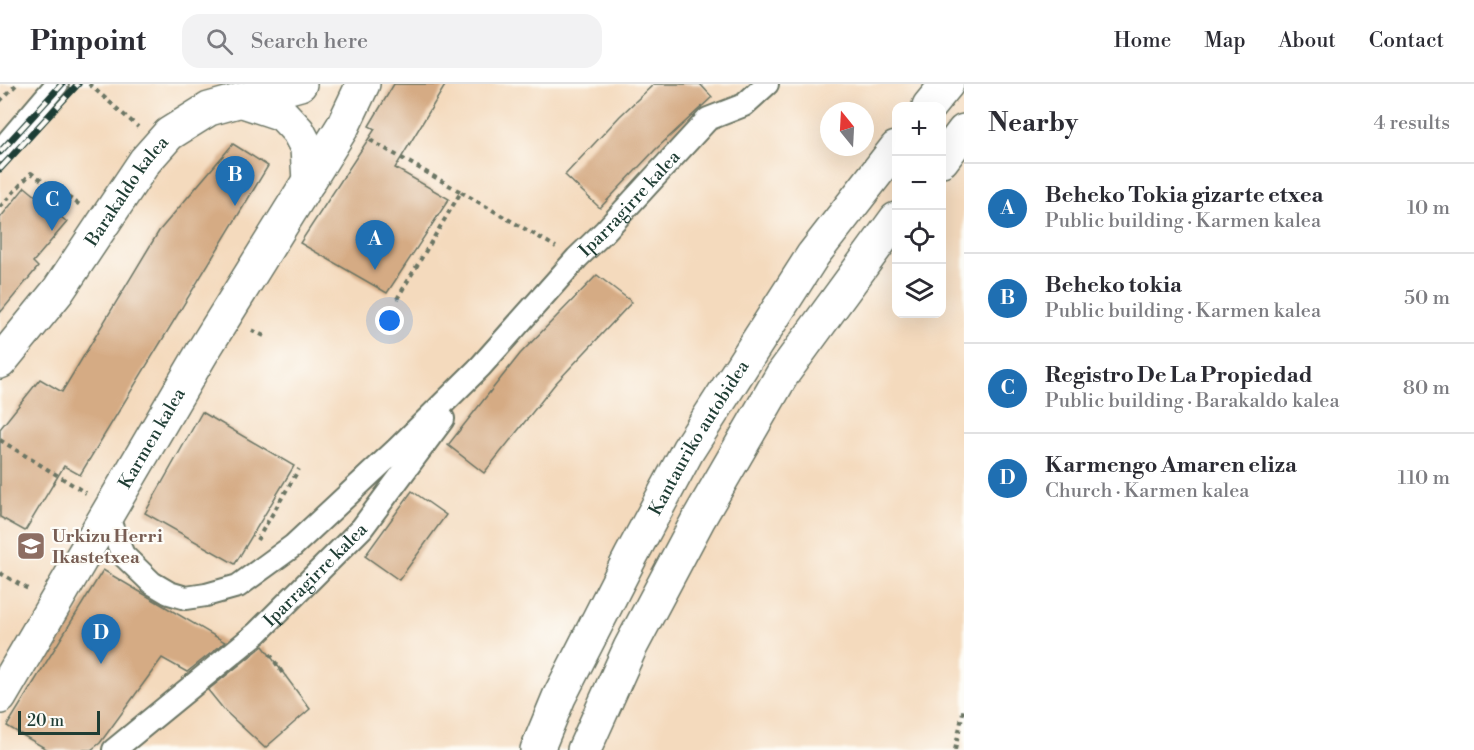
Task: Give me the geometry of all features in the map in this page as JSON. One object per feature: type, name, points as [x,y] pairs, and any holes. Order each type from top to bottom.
[{"type":"main road","name":"Barakaldo kalea","points":[[0,362],[58,291],[145,162],[169,134],[209,109],[300,84]]},
{"type":"main road","name":"Karmen kalea","points":[[0,697],[208,342],[343,126],[363,84]]},
{"type":"main road","points":[[240,100],[282,114],[298,131],[307,148],[309,181]]},
{"type":"main road","points":[[945,156],[964,130]]},
{"type":"main road","name":"Kantauriko autobidea","points":[[537,750],[564,687],[688,450],[813,255],[892,154]]},
{"type":"main road","points":[[584,750],[630,648],[698,520],[782,375],[892,226]]},
{"type":"street","points":[[0,151],[57,84]]},
{"type":"street","name":"Iparragirre kalea","points":[[108,511],[123,555],[152,583],[169,593],[186,598],[237,586],[293,546],[397,449],[480,367],[577,258],[708,120],[744,105],[767,84]]},
{"type":"street","name":"Iparragirre kalea","points":[[114,750],[256,633],[362,528],[480,367]]},
{"type":"path","points":[[0,101],[17,84]]},
{"type":"path","points":[[89,84],[111,103]]},
{"type":"path","points":[[370,140],[558,247]]},
{"type":"path","points":[[0,207],[31,173],[106,222]]},
{"type":"path","points":[[397,299],[461,192]]},
{"type":"path","points":[[246,326],[266,337]]},
{"type":"path","points":[[0,440],[108,511]]},
{"type":"path","points":[[254,546],[299,468]]},
{"type":"path","points":[[0,573],[34,593]]},
{"type":"path","points":[[955,750],[964,707]]},
{"type":"building","points":[[394,84],[446,84],[395,168],[449,199],[387,293],[300,243],[375,129],[369,126]]},
{"type":"building","points":[[654,84],[700,84],[712,97],[655,150],[600,208],[565,175],[620,116]]},
{"type":"building","points":[[233,144],[268,166],[80,475],[64,466],[25,531],[0,517],[0,429],[40,379],[62,392],[159,231]]},
{"type":"building","points":[[25,187],[67,222],[33,262],[38,267],[0,313],[0,218]]},
{"type":"building","points":[[597,275],[632,302],[555,384],[484,473],[448,445],[520,354]]},
{"type":"building","points":[[202,412],[294,466],[235,564],[145,513]]},
{"type":"building","points":[[412,491],[446,515],[399,580],[365,556]]},
{"type":"building","points":[[103,570],[225,642],[187,672],[162,658],[100,743],[91,750],[48,750],[7,726]]},
{"type":"building","points":[[263,646],[310,709],[265,748],[225,711],[208,690]]},
{"type":"railway","points":[[0,152],[62,84]]},
{"type":"railway","points":[[0,169],[78,84]]},
{"type":"place","name":"Beheko tokia","points":[[235,206]]},
{"type":"place","name":"Registro De La Propiedad","points":[[52,231]]},
{"type":"place","name":"Beheko Tokia gizarte etxea","points":[[375,270]]},
{"type":"place","name":"Urkizu Herri Ikastetxea","points":[[31,546]]},
{"type":"place","name":"Karmengo Amaren eliza","points":[[101,664]]}]
